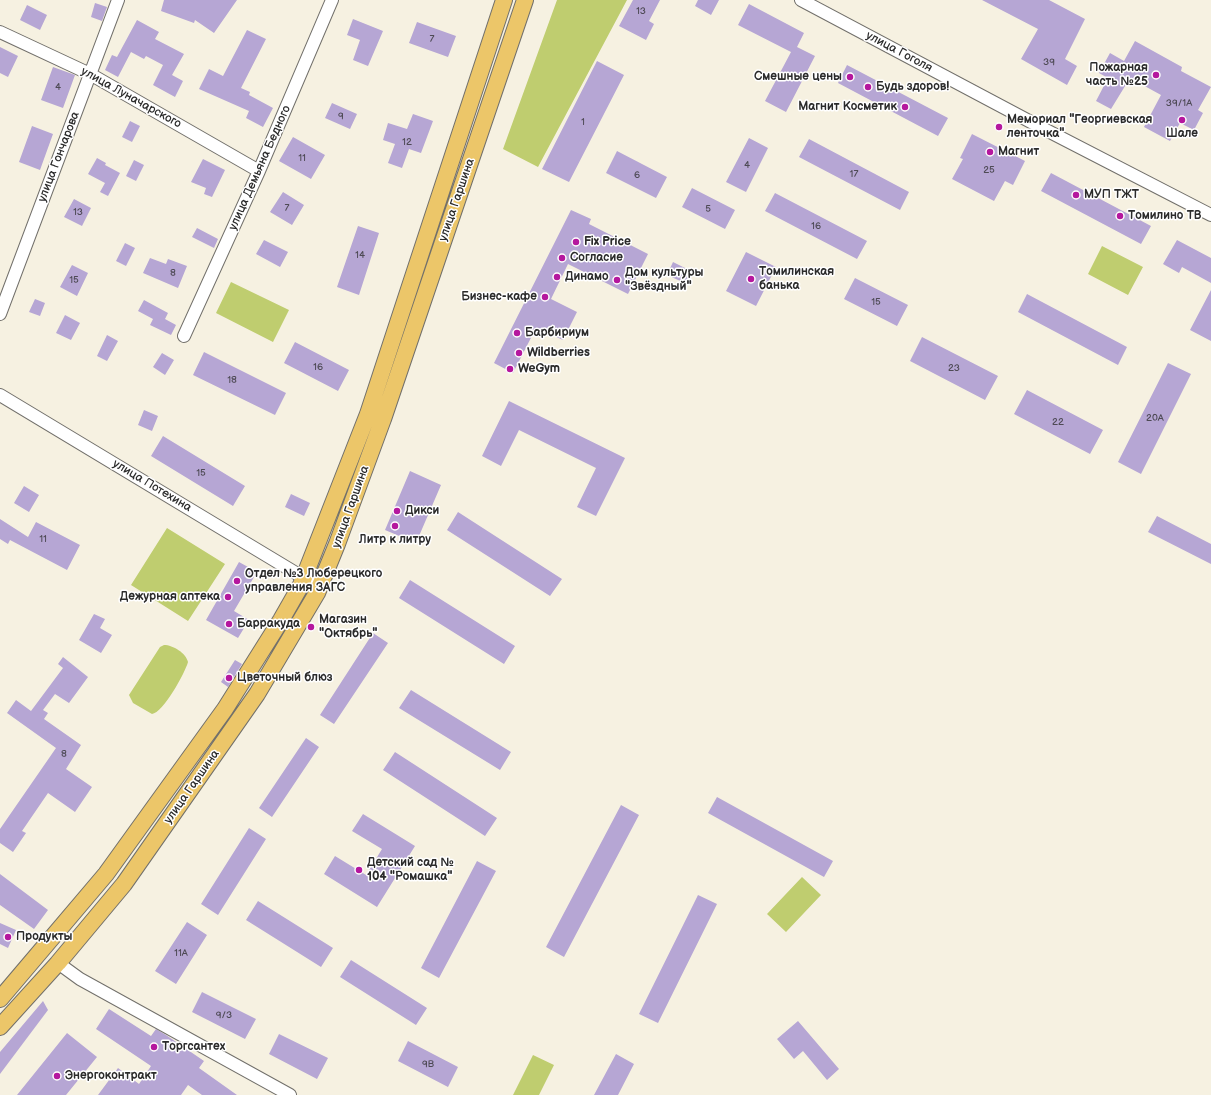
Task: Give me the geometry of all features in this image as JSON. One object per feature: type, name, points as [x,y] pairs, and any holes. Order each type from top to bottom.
[{"type":"main road","name":"улица Гаршина","points":[[0,999],[115,862],[225,709],[281,620],[304,578],[368,414],[504,0]]},
{"type":"main road","name":"улица Гаршина","points":[[0,1027],[58,963],[124,884],[260,688],[321,585],[383,419],[525,0]]},
{"type":"street","name":"улица Гончарова","points":[[0,314],[118,0]]},
{"type":"street","name":"улица Демьяна Бедного","points":[[184,336],[259,171],[332,0]]},
{"type":"street","name":"улица Гоголя","points":[[801,0],[1211,215]]},
{"type":"street","name":"улица Луначарского","points":[[0,32],[90,74],[259,171]]},
{"type":"street","name":"улица Потехина","points":[[0,395],[304,578],[321,585]]},
{"type":"street","points":[[58,963],[93,987],[290,1095]]},
{"type":"green space","points":[[557,0],[627,0],[538,167],[503,149]]},
{"type":"green space","points":[[1102,246],[1143,267],[1128,295],[1088,274]]},
{"type":"green space","points":[[231,282],[289,310],[273,342],[216,313]]},
{"type":"green space","points":[[167,528],[225,564],[188,621],[131,585]]},
{"type":"green space","points":[[164,645],[171,646],[179,650],[188,662],[183,675],[167,700],[157,712],[152,714],[133,703],[129,695],[160,647]]},
{"type":"green space","points":[[802,877],[821,895],[786,932],[767,914]]},
{"type":"green space","points":[[533,1055],[554,1065],[539,1095],[513,1095]]},
{"type":"building","points":[[164,0],[237,0],[214,33],[195,20],[194,23],[161,11]]},
{"type":"building","points":[[633,0],[660,0],[649,21],[654,24],[646,40],[619,26]]},
{"type":"building","points":[[698,0],[719,0],[711,15],[695,6]]},
{"type":"building","points":[[982,0],[1049,0],[1085,19],[1065,59],[1077,66],[1067,85],[1021,59],[1038,29]]},
{"type":"building","points":[[95,3],[107,7],[102,21],[91,17]]},
{"type":"building","points":[[749,4],[804,33],[797,47],[815,56],[786,112],[765,101],[791,52],[738,25]]},
{"type":"building","points":[[27,5],[47,15],[40,30],[20,20]]},
{"type":"building","points":[[353,19],[383,31],[368,66],[353,60],[360,40],[347,35]]},
{"type":"building","points":[[137,20],[159,32],[155,39],[184,54],[172,75],[183,81],[175,97],[153,85],[163,65],[146,56],[144,59],[131,52],[118,77],[105,70],[112,55],[117,57]]},
{"type":"building","points":[[417,22],[456,36],[448,57],[409,43]]},
{"type":"building","points":[[247,30],[266,39],[241,88],[250,92],[249,95],[273,108],[263,127],[246,118],[249,111],[199,89],[209,69],[223,76]]},
{"type":"building","points":[[1135,41],[1182,67],[1181,71],[1211,87],[1198,110],[1203,113],[1194,130],[1180,123],[1170,141],[1144,127],[1161,95],[1130,78],[1111,109],[1096,101],[1108,78],[1099,73],[1110,53],[1124,61]]},
{"type":"building","points":[[0,47],[18,56],[8,77],[0,73]]},
{"type":"building","points":[[597,61],[624,75],[569,182],[542,169]]},
{"type":"building","points":[[847,65],[948,118],[938,136],[838,83]]},
{"type":"building","points":[[53,67],[75,75],[63,108],[41,100]]},
{"type":"building","points":[[332,103],[357,114],[350,129],[325,118]]},
{"type":"building","points":[[413,114],[433,121],[421,153],[409,149],[402,168],[388,163],[395,144],[383,140],[388,123],[407,129]]},
{"type":"building","points":[[130,121],[140,126],[132,142],[122,137]]},
{"type":"building","points":[[32,126],[53,134],[40,170],[19,162]]},
{"type":"building","points":[[972,134],[1025,161],[1013,185],[1005,181],[994,201],[952,179],[963,159],[960,158]]},
{"type":"building","points":[[293,137],[325,155],[311,179],[279,161]]},
{"type":"building","points":[[749,138],[768,148],[746,192],[726,182]]},
{"type":"building","points":[[809,139],[909,192],[900,210],[799,157]]},
{"type":"building","points":[[617,151],[667,177],[656,198],[606,173]]},
{"type":"building","points":[[97,158],[106,163],[105,165],[120,173],[108,196],[100,192],[105,183],[88,174]]},
{"type":"building","points":[[203,159],[225,170],[212,197],[204,194],[206,188],[191,182]]},
{"type":"building","points":[[134,160],[144,165],[136,181],[126,176]]},
{"type":"building","points":[[1051,173],[1151,226],[1141,244],[1041,191]]},
{"type":"building","points":[[692,188],[735,210],[725,229],[682,207]]},
{"type":"building","points":[[283,192],[304,205],[292,225],[270,212]]},
{"type":"building","points":[[775,193],[867,241],[857,259],[765,211]]},
{"type":"building","points":[[74,199],[91,208],[82,226],[64,217]]},
{"type":"building","name":"Дом культуры \"Звёздный\"","points":[[571,210],[591,219],[589,224],[648,254],[628,294],[568,264],[551,299],[577,312],[563,340],[536,328],[513,373],[494,363]]},
{"type":"building","points":[[358,226],[379,233],[359,295],[337,287]]},
{"type":"building","points":[[197,228],[218,239],[214,248],[192,237]]},
{"type":"building","points":[[264,240],[288,252],[280,267],[256,254]]},
{"type":"building","points":[[1177,240],[1211,258],[1211,283],[1182,267],[1179,273],[1163,264]]},
{"type":"building","points":[[125,243],[135,248],[126,266],[116,261]]},
{"type":"building","name":"Томилинская банька","points":[[746,252],[776,267],[756,306],[726,291]]},
{"type":"building","points":[[150,258],[166,264],[168,259],[187,266],[178,288],[143,273]]},
{"type":"building","points":[[673,262],[693,272],[687,284],[667,275]]},
{"type":"building","points":[[72,265],[88,273],[77,296],[60,287]]},
{"type":"building","points":[[855,278],[908,305],[897,326],[844,299]]},
{"type":"building","points":[[1211,290],[1211,341],[1190,330]]},
{"type":"building","points":[[1027,294],[1127,347],[1118,365],[1018,312]]},
{"type":"building","points":[[35,299],[45,303],[40,316],[29,312]]},
{"type":"building","points":[[144,300],[168,313],[165,319],[176,325],[171,335],[150,325],[153,319],[138,311]]},
{"type":"building","points":[[65,315],[80,323],[71,340],[56,333]]},
{"type":"building","points":[[107,335],[118,341],[107,361],[97,356]]},
{"type":"building","points":[[922,337],[998,376],[985,400],[910,361]]},
{"type":"building","points":[[295,342],[349,370],[338,391],[284,363]]},
{"type":"building","points":[[204,352],[286,393],[275,415],[193,375]]},
{"type":"building","points":[[162,353],[174,360],[165,375],[153,367]]},
{"type":"building","points":[[1168,363],[1191,374],[1141,474],[1118,462]]},
{"type":"building","points":[[1027,390],[1103,430],[1090,454],[1014,414]]},
{"type":"building","points":[[509,401],[625,458],[596,516],[577,507],[596,468],[519,430],[501,466],[482,456]]},
{"type":"building","points":[[144,410],[158,416],[152,431],[138,425]]},
{"type":"building","points":[[163,436],[245,486],[233,506],[151,456]]},
{"type":"building","points":[[410,471],[441,485],[416,543],[385,530]]},
{"type":"building","points":[[24,486],[39,495],[29,512],[14,503]]},
{"type":"building","points":[[291,494],[310,503],[304,516],[285,507]]},
{"type":"building","points":[[458,512],[562,579],[550,596],[447,530]]},
{"type":"building","points":[[1157,516],[1211,544],[1211,564],[1148,532]]},
{"type":"building","points":[[0,519],[28,537],[36,522],[80,545],[67,570],[10,540],[8,544],[0,539]]},
{"type":"building","points":[[239,562],[257,572],[234,611],[249,620],[238,638],[206,620]]},
{"type":"building","points":[[410,580],[515,646],[504,664],[399,598]]},
{"type":"building","points":[[94,614],[105,619],[100,628],[112,635],[101,653],[79,640]]},
{"type":"building","points":[[373,633],[388,643],[334,724],[320,715]]},
{"type":"building","points":[[63,657],[88,677],[69,703],[55,694],[43,710],[48,713],[44,719],[81,745],[66,769],[92,787],[75,812],[48,793],[22,831],[26,833],[13,852],[0,843],[0,829],[56,748],[7,713],[16,700],[31,711],[63,668],[58,664]]},
{"type":"building","points":[[235,660],[242,664],[228,687],[221,682]]},
{"type":"building","points":[[411,690],[511,752],[500,770],[399,708]]},
{"type":"building","points":[[306,738],[319,747],[272,817],[259,808]]},
{"type":"building","points":[[395,752],[497,818],[485,836],[383,770]]},
{"type":"building","points":[[717,797],[833,861],[824,877],[708,813]]},
{"type":"building","points":[[621,805],[639,815],[564,957],[546,947]]},
{"type":"building","points":[[363,814],[415,846],[377,907],[324,874],[335,856],[366,875],[382,849],[352,831]]},
{"type":"building","points":[[249,828],[266,839],[218,915],[201,904]]},
{"type":"building","points":[[477,861],[496,871],[439,978],[421,968]]},
{"type":"building","points":[[0,874],[48,910],[34,929],[0,905]]},
{"type":"building","points":[[698,895],[717,904],[658,1023],[639,1014]]},
{"type":"building","points":[[258,901],[333,948],[321,967],[246,920]]},
{"type":"building","points":[[187,922],[207,935],[176,984],[155,971]]},
{"type":"building","points":[[0,923],[16,930],[8,948],[0,944]]},
{"type":"building","points":[[351,960],[427,1008],[416,1025],[340,977]]},
{"type":"building","points":[[202,992],[256,1019],[245,1039],[192,1012]]},
{"type":"building","points":[[43,1001],[48,1010],[0,1074],[0,1052]]},
{"type":"building","points":[[109,1009],[151,1036],[156,1029],[166,1035],[204,1061],[199,1068],[237,1095],[202,1095],[188,1085],[181,1095],[98,1095],[118,1068],[139,1084],[151,1066],[96,1029]]},
{"type":"building","points":[[798,1021],[839,1069],[827,1080],[803,1051],[794,1059],[777,1039]]},
{"type":"building","name":"Энергоконтракт","points":[[67,1033],[97,1057],[66,1095],[17,1095]]},
{"type":"building","points":[[279,1034],[328,1058],[317,1079],[269,1054]]},
{"type":"building","points":[[408,1041],[458,1067],[448,1087],[398,1061]]},
{"type":"building","points":[[616,1054],[634,1064],[618,1095],[594,1095]]},
{"type":"place","name":"Пожарная часть №25","points":[[1156,75]]},
{"type":"place","name":"Смешные цены","points":[[850,77]]},
{"type":"place","name":"Будь здоров!","points":[[868,87]]},
{"type":"place","name":"Магнит Косметик","points":[[905,107]]},
{"type":"place","name":"Шале","points":[[1182,120]]},
{"type":"place","name":"Мемориал \"Георгиевская ленточка\"","points":[[999,127]]},
{"type":"place","name":"Магнит","points":[[990,152]]},
{"type":"place","name":"МУП ТЖТ","points":[[1076,195]]},
{"type":"place","name":"Томилино ТВ","points":[[1120,216]]},
{"type":"place","name":"Fix Price","points":[[576,242]]},
{"type":"place","name":"Согласие","points":[[562,258]]},
{"type":"place","name":"Динамо","points":[[557,277]]},
{"type":"place","name":"Томилинская банька","points":[[751,279]]},
{"type":"place","name":"Дом культуры \"Звёздный\"","points":[[617,280]]},
{"type":"place","name":"Бизнес-кафе","points":[[545,297]]},
{"type":"place","name":"Барбириум","points":[[517,333]]},
{"type":"place","name":"Wildberries","points":[[519,353]]},
{"type":"place","name":"WeGym","points":[[510,369]]},
{"type":"place","name":"Дикси","points":[[397,511]]},
{"type":"place","name":"Литр к литру","points":[[395,526]]},
{"type":"place","name":"Отдел №3 Люберецкого управления ЗАГС","points":[[237,581]]},
{"type":"place","name":"Дежурная аптека","points":[[228,597]]},
{"type":"place","name":"Барракуда","points":[[229,624]]},
{"type":"place","name":"Магазин \"Октябрь\"","points":[[311,627]]},
{"type":"place","name":"Цветочный блюз","points":[[229,678]]},
{"type":"place","name":"Детский сад № 104 \"Ромашка\"","points":[[359,870]]},
{"type":"place","name":"Продукты","points":[[8,937]]},
{"type":"place","name":"Торгсантех","points":[[154,1047]]},
{"type":"place","name":"Энергоконтракт","points":[[57,1076]]}]
